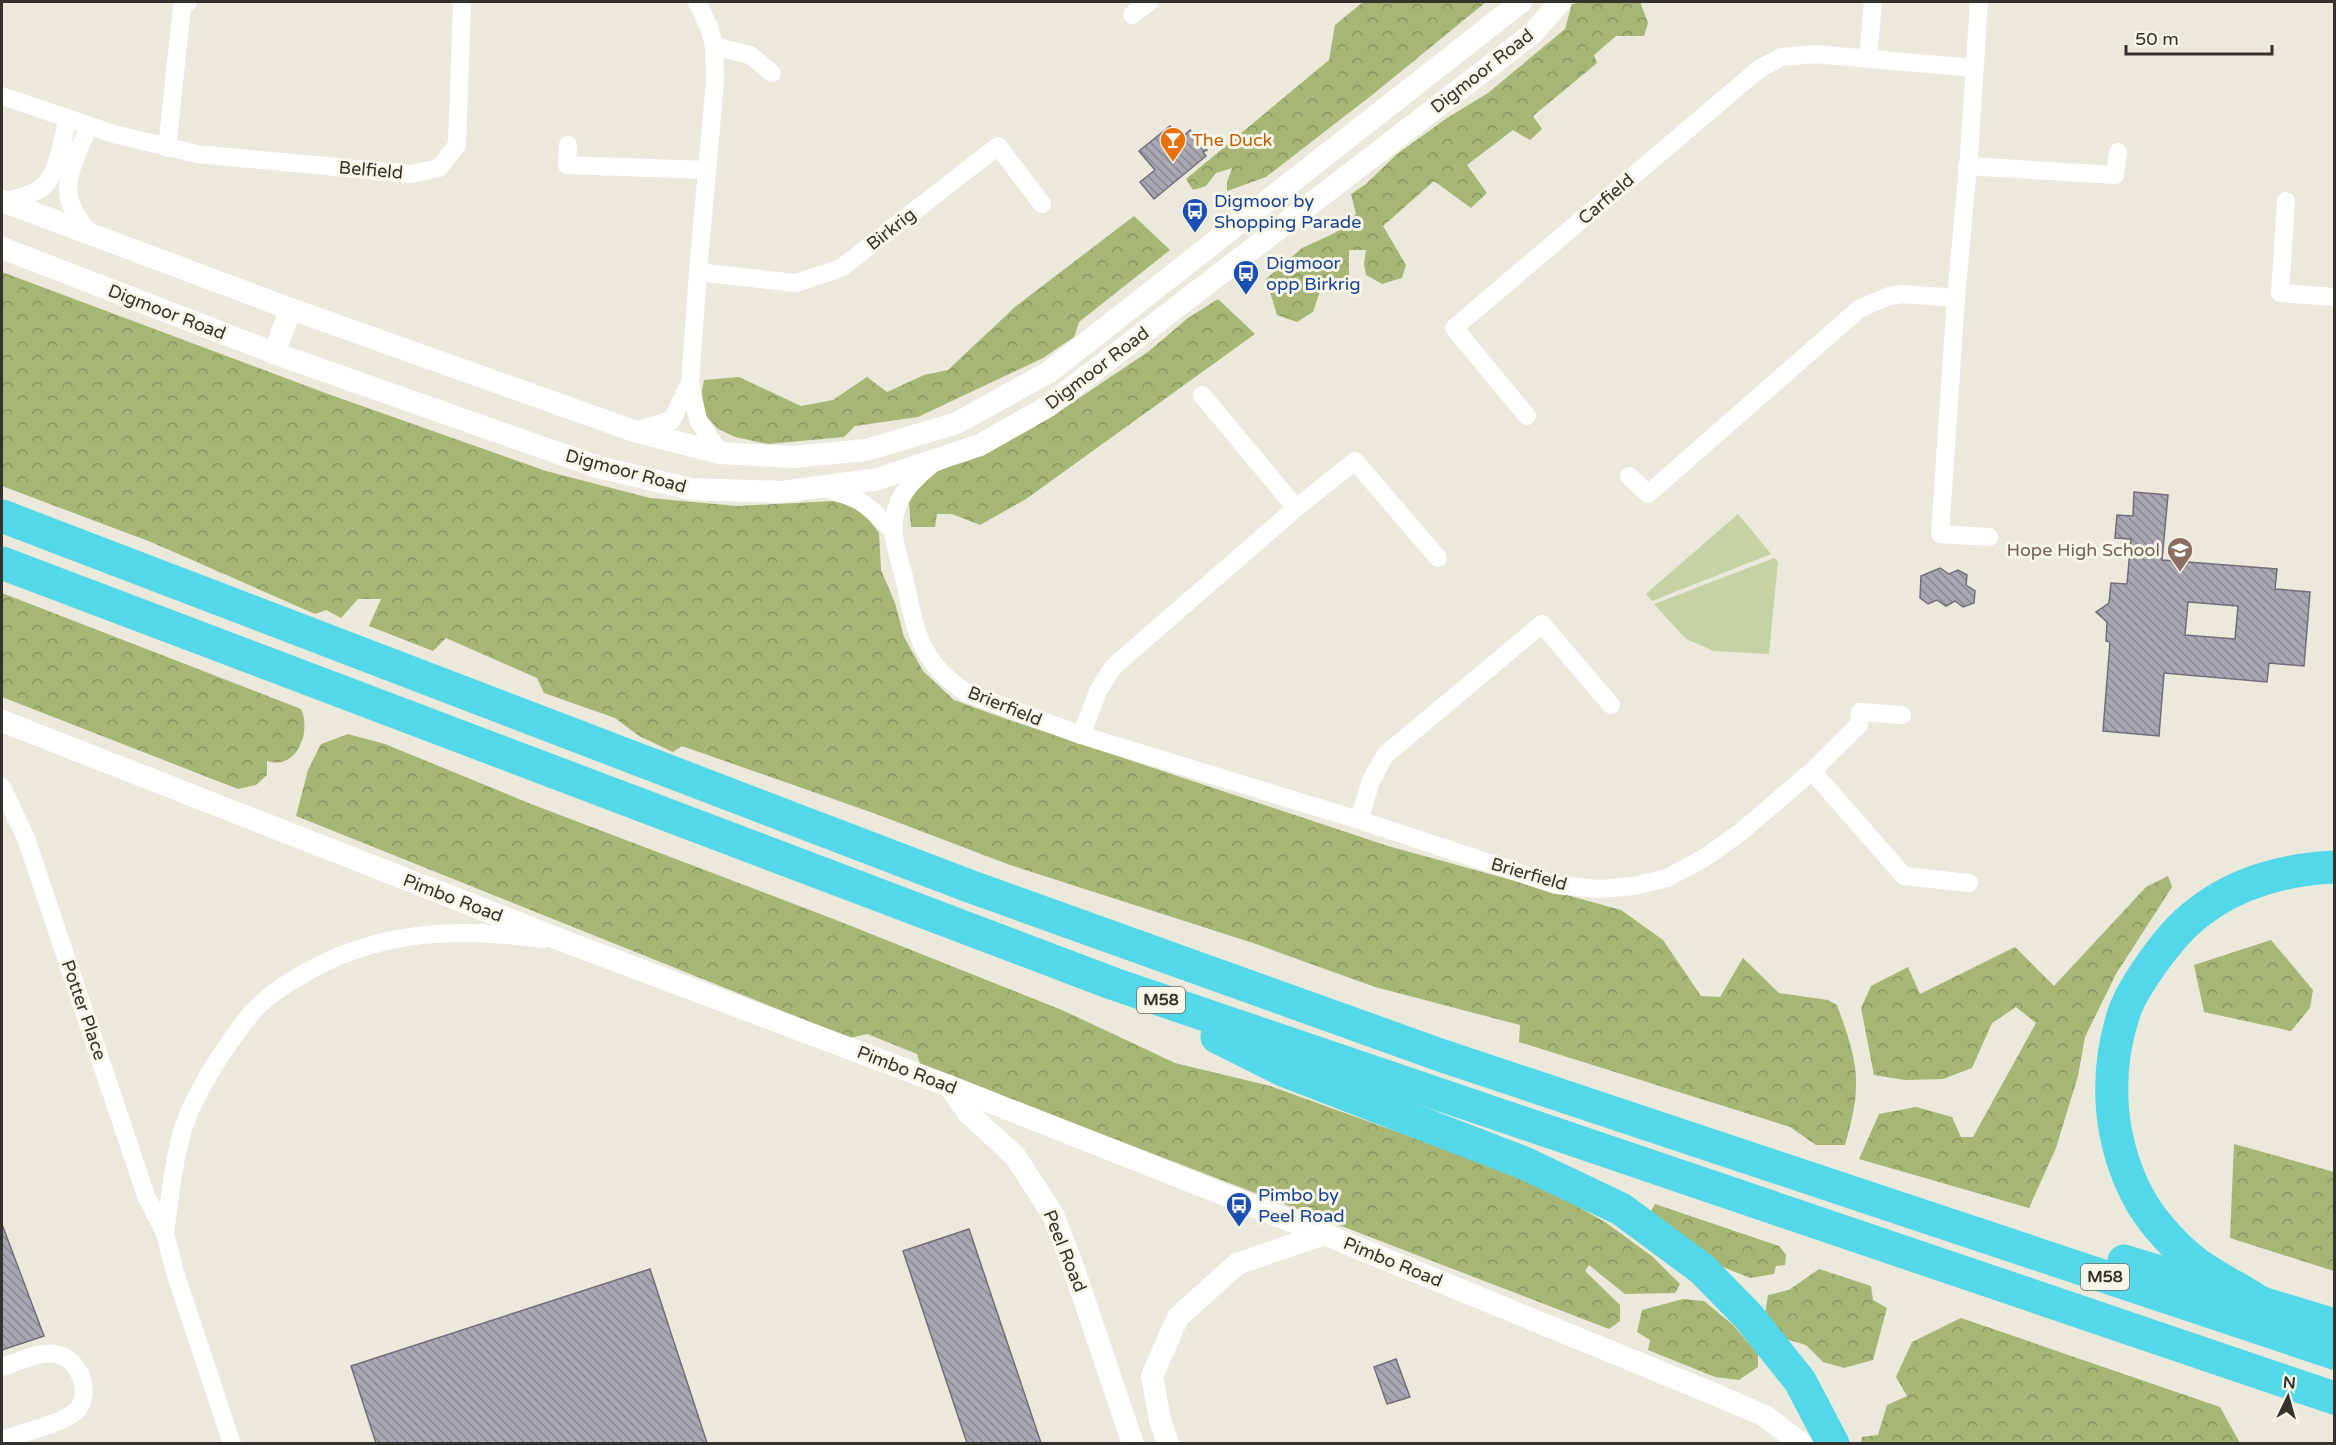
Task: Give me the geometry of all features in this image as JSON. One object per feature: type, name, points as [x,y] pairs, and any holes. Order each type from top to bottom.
[{"type":"highway","name":"M58","points":[[2,516],[980,891],[1440,1054],[2334,1353]]},
{"type":"highway","name":"M58","points":[[2,564],[1114,984],[2334,1398]]},
{"type":"highway","points":[[2258,1301],[2196,1263],[2165,1233],[2142,1204],[2125,1167],[2114,1123],[2111,1091],[2115,1049],[2124,1012],[2139,983],[2169,940],[2199,912],[2232,892],[2268,877],[2306,868],[2334,867]]},
{"type":"highway","points":[[1114,984],[1282,1070],[1524,1163],[1622,1209],[1702,1269],[1749,1317],[1800,1381],[1833,1443]]},
{"type":"highway","points":[[1875,1199],[2064,1243],[2334,1325]]},
{"type":"street","points":[[167,148],[182,7],[188,2]]},
{"type":"street","name":"Belfield","points":[[2,96],[89,126],[167,148],[233,158],[411,174],[439,168],[457,145],[462,2]]},
{"type":"street","points":[[697,2],[709,27],[714,46],[715,81],[690,383],[698,420],[720,453]]},
{"type":"street","points":[[1132,15],[1149,2]]},
{"type":"street","name":"Digmoor Road","points":[[3,201],[291,309],[634,431],[720,453],[793,457],[866,450],[957,423],[1050,372],[1521,2]]},
{"type":"street","name":"Digmoor Road","points":[[2,248],[274,353],[598,467],[691,489],[782,492],[823,488],[878,479],[933,462],[980,445],[1047,407],[1533,33],[1560,2]]},
{"type":"street","points":[[1868,58],[1873,2]]},
{"type":"street","points":[[1979,2],[1940,534],[1989,537]]},
{"type":"street","points":[[714,46],[750,55],[772,73]]},
{"type":"street","name":"Carfield","points":[[1527,416],[1455,328],[1759,69],[1782,57],[1797,55],[1868,58],[1974,68]]},
{"type":"street","points":[[3,201],[30,194],[44,186],[53,172],[68,119]]},
{"type":"street","points":[[89,126],[69,176],[68,192],[73,209],[90,233]]},
{"type":"street","points":[[568,145],[567,165],[707,170]]},
{"type":"street","name":"Birkrig","points":[[698,272],[796,283],[841,268],[998,146],[1042,204]]},
{"type":"street","points":[[1967,166],[2115,175],[2118,152]]},
{"type":"street","points":[[2286,201],[2280,293],[2334,297]]},
{"type":"street","points":[[1629,476],[1648,494],[1859,309],[1889,296],[1903,294],[1956,298]]},
{"type":"street","points":[[274,353],[291,309]]},
{"type":"street","points":[[634,431],[672,420],[690,383]]},
{"type":"street","points":[[1202,395],[1296,508]]},
{"type":"street","points":[[1081,735],[1100,689],[1113,667],[1296,508],[1355,461],[1438,558]]},
{"type":"street","name":"Brierfield","points":[[933,462],[907,486],[899,500],[892,530],[916,631],[936,666],[952,683],[967,693],[1081,735],[1359,820],[1556,885],[1600,889],[1634,886],[1667,878],[1706,857],[1742,831],[1812,771],[1859,725],[1860,712],[1902,716]]},
{"type":"street","points":[[823,488],[854,497],[873,510],[892,530]]},
{"type":"street","points":[[1359,820],[1371,781],[1385,755],[1542,624],[1611,705]]},
{"type":"street","name":"Pimbo Road","points":[[2,721],[569,943],[949,1086],[1324,1234],[1764,1416],[1802,1443]]},
{"type":"street","points":[[1812,771],[1904,876],[1969,883]]},
{"type":"street","name":"Potter Place","points":[[2,787],[26,838],[146,1196],[165,1233],[175,1272],[232,1443]]},
{"type":"street","name":"Potter Place","points":[[165,1233],[175,1164],[184,1128],[194,1102],[211,1070],[237,1031],[260,1005],[287,983],[356,948],[428,934],[509,934],[569,943]]},
{"type":"street","name":"Peel Road","points":[[949,1086],[968,1113],[1015,1156],[1053,1215],[1133,1443]]},
{"type":"street","points":[[1168,1443],[1160,1420],[1152,1376],[1178,1317],[1237,1264],[1324,1234]]},
{"type":"street","points":[[2,1367],[44,1353],[60,1355],[73,1363],[81,1374],[84,1386],[83,1399],[78,1410],[68,1417],[2,1440]]},
{"type":"green space","points":[[1363,2],[1486,2],[1372,95],[1266,177],[1227,191],[1227,182],[1232,168],[1216,173],[1206,186],[1193,190],[1186,179],[1329,60],[1335,25]]},
{"type":"green space","points":[[1640,2],[1648,23],[1644,36],[1616,36],[1594,55],[1597,63],[1533,116],[1542,129],[1530,140],[1513,130],[1467,165],[1487,193],[1471,208],[1434,181],[1383,226],[1406,265],[1402,278],[1382,284],[1366,275],[1364,264],[1366,250],[1349,250],[1349,282],[1335,292],[1321,288],[1313,312],[1297,322],[1277,315],[1266,279],[1302,248],[1335,233],[1356,214],[1351,194],[1366,184],[1397,154],[1447,118],[1488,93],[1565,29],[1572,4]]},
{"type":"green space","points":[[1134,216],[1170,250],[1079,322],[1074,337],[1043,358],[918,417],[855,426],[844,437],[768,444],[735,437],[718,429],[706,416],[701,397],[704,380],[739,377],[801,406],[833,400],[867,377],[887,392],[924,375],[948,370],[1015,307]]},
{"type":"green space","points":[[2,272],[328,394],[546,471],[650,498],[737,506],[833,501],[853,506],[866,516],[879,533],[881,570],[895,603],[904,637],[923,671],[954,700],[1388,846],[1621,910],[1663,940],[1701,996],[1720,997],[1743,958],[1779,993],[1828,1000],[1837,1005],[1850,1044],[1856,1076],[1854,1108],[1845,1145],[1816,1145],[1790,1127],[1519,1042],[1520,1025],[1375,987],[1253,943],[1010,865],[876,814],[682,746],[673,752],[639,736],[615,718],[544,693],[537,678],[446,638],[433,651],[369,626],[381,599],[358,599],[341,618],[326,610],[315,614],[151,542],[2,486]]},
{"type":"green space","points":[[1218,299],[1255,334],[1026,499],[980,525],[952,514],[937,514],[935,527],[911,527],[909,502],[924,478],[1057,413],[1149,351],[1188,318]]},
{"type":"green space","points":[[1738,514],[1771,554],[1652,601],[1646,594]]},
{"type":"green space","points":[[1774,558],[1778,562],[1769,654],[1714,651],[1686,639],[1654,604]]},
{"type":"green space","points":[[2,593],[301,709],[304,728],[299,747],[286,760],[277,763],[267,761],[267,775],[256,785],[238,789],[2,697]]},
{"type":"green space","points":[[348,734],[385,744],[531,804],[836,920],[1062,1010],[1175,1063],[1270,1086],[1492,1166],[1556,1194],[1605,1222],[1653,1257],[1680,1284],[1675,1293],[1625,1294],[1589,1265],[1585,1271],[1620,1305],[1620,1321],[1609,1329],[920,1064],[917,1054],[867,1034],[850,1038],[296,816],[308,770],[321,744]]},
{"type":"green space","points":[[2168,876],[2172,887],[2116,974],[2085,1037],[2078,1076],[2056,1148],[2029,1208],[1859,1159],[1879,1114],[1916,1107],[1952,1117],[1961,1137],[1973,1137],[2036,1023],[2016,1007],[1992,1023],[1972,1068],[1943,1079],[1905,1080],[1874,1075],[1861,1008],[1871,986],[1908,967],[1920,994],[2015,947],[2054,986],[2146,887]]},
{"type":"green space","points":[[2271,940],[2313,990],[2310,1008],[2291,1031],[2204,1012],[2194,965]]},
{"type":"green space","points":[[2234,1144],[2334,1172],[2334,1271],[2230,1238]]},
{"type":"green space","points":[[1655,1204],[1779,1246],[1786,1255],[1785,1265],[1776,1266],[1774,1274],[1750,1278],[1711,1262],[1648,1216]]},
{"type":"green space","points":[[1819,1269],[1871,1286],[1873,1300],[1887,1308],[1873,1360],[1844,1368],[1823,1362],[1806,1345],[1786,1339],[1765,1315],[1768,1295],[1789,1290]]},
{"type":"green space","points":[[1683,1299],[1704,1301],[1733,1325],[1758,1354],[1758,1367],[1739,1380],[1715,1377],[1648,1350],[1650,1340],[1637,1332],[1642,1310]]},
{"type":"green space","points":[[1961,1318],[2220,1407],[2240,1443],[1861,1443],[1862,1437],[1878,1435],[1887,1405],[1907,1396],[1896,1377],[1912,1342]]},
{"type":"building","name":"The Duck","points":[[1170,126],[1180,139],[1190,130],[1207,150],[1203,152],[1206,156],[1154,199],[1140,182],[1155,170],[1139,151]]},
{"type":"building","points":[[2134,492],[2168,495],[2162,560],[2277,569],[2275,589],[2310,592],[2304,666],[2269,663],[2267,682],[2164,673],[2159,736],[2103,731],[2110,642],[2106,641],[2107,622],[2096,612],[2109,603],[2111,583],[2127,584],[2131,539],[2115,538],[2117,515],[2133,516]],"holes":[[[2188,602],[2238,606],[2235,639],[2185,635]]]},
{"type":"building","points":[[1940,568],[1949,574],[1958,570],[1967,575],[1966,585],[1975,591],[1974,603],[1963,607],[1955,601],[1946,606],[1937,600],[1928,604],[1920,598],[1921,576]]},
{"type":"building","points":[[2,1228],[44,1336],[2,1350]]},
{"type":"building","points":[[969,1229],[1041,1443],[967,1443],[903,1251]]},
{"type":"building","points":[[650,1269],[707,1443],[376,1443],[351,1366]]},
{"type":"building","points":[[1396,1359],[1410,1397],[1387,1404],[1374,1367]]},
{"type":"place","name":"The Duck","points":[[1173,163]]},
{"type":"place","name":"Digmoor by Shopping Parade","points":[[1195,234]]},
{"type":"place","name":"Digmoor opp Birkrig","points":[[1246,296]]},
{"type":"place","name":"Hope High School","points":[[2180,573]]},
{"type":"place","name":"Pimbo by Peel Road","points":[[1239,1228]]}]
